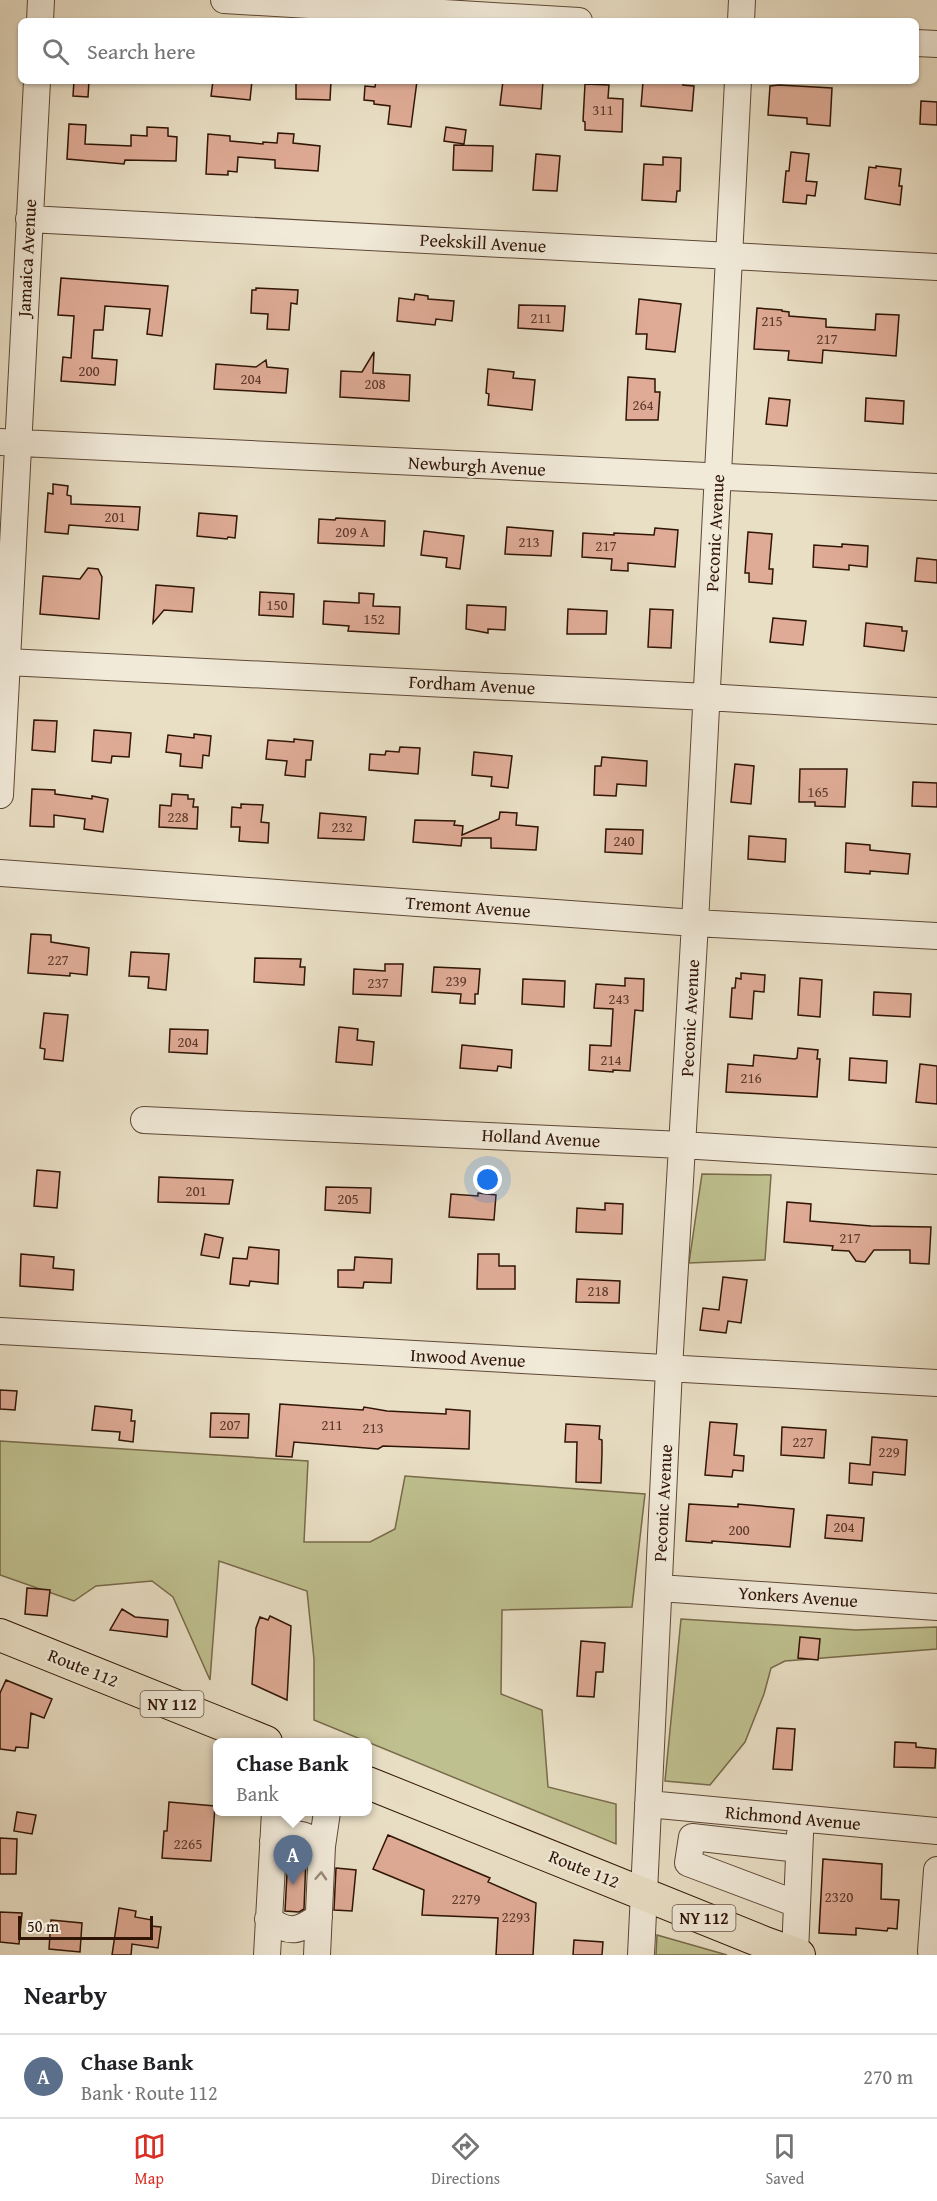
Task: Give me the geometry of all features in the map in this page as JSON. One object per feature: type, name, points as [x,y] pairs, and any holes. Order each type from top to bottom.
[{"type":"main road","name":"Route 112","points":[[0,1635],[254,1738]]},
{"type":"main road","name":"Route 112","points":[[372,1785],[797,1954]]},
{"type":"street","points":[[40,18],[42,0]]},
{"type":"street","points":[[224,0],[528,18]]},
{"type":"street","points":[[741,18],[742,0]]},
{"type":"street","points":[[919,42],[937,44]]},
{"type":"street","name":"Jamaica Avenue","points":[[0,795],[7,662],[9,442],[29,219],[37,84]]},
{"type":"street","name":"Peconic Avenue","points":[[641,1955],[669,1369],[695,923],[738,84]]},
{"type":"street","name":"Peekskill Avenue","points":[[29,219],[937,267]]},
{"type":"street","name":"Newburgh Avenue","points":[[9,442],[937,487]]},
{"type":"street","name":"Fordham Avenue","points":[[7,662],[707,697],[937,711]]},
{"type":"street","name":"Tremont Avenue","points":[[0,873],[695,923],[937,936]]},
{"type":"street","name":"Holland Avenue","points":[[144,1120],[682,1145],[937,1161]]},
{"type":"street","name":"Inwood Avenue","points":[[0,1331],[937,1383]]},
{"type":"street","name":"Yonkers Avenue","points":[[659,1588],[937,1607]]},
{"type":"street","name":"Richmond Avenue","points":[[648,1804],[937,1831]]},
{"type":"street","points":[[267,1955],[275,1816]]},
{"type":"street","points":[[317,1955],[322,1846],[326,1816]]},
{"type":"street","points":[[797,1954],[801,1818]]},
{"type":"street","points":[[273,1841],[291,1833],[300,1833],[322,1846]]},
{"type":"street","points":[[797,1904],[688,1863],[692,1837],[800,1849]]},
{"type":"street","points":[[931,1951],[937,1870]]},
{"type":"street","points":[[268,1919],[288,1930],[296,1930],[319,1917]]},
{"type":"green space","points":[[702,1174],[771,1175],[765,1260],[689,1263]]},
{"type":"green space","points":[[0,1441],[308,1461],[304,1542],[370,1542],[395,1529],[405,1476],[645,1494],[632,1607],[502,1610],[501,1694],[542,1710],[548,1787],[616,1804],[616,1844],[372,1744],[372,1738],[358,1738],[314,1720],[314,1659],[307,1591],[219,1561],[210,1680],[173,1597],[152,1581],[96,1586],[74,1601],[0,1575]]},
{"type":"green space","points":[[681,1619],[856,1630],[937,1627],[937,1649],[785,1661],[771,1668],[764,1694],[745,1742],[710,1785],[665,1781]]},
{"type":"green space","points":[[657,1935],[727,1955],[656,1955]]},
{"type":"building","points":[[74,84],[89,84],[88,97],[73,96]]},
{"type":"building","points":[[213,84],[252,84],[250,100],[211,96]]},
{"type":"building","points":[[296,84],[331,84],[330,100],[296,99]]},
{"type":"building","points":[[376,84],[417,84],[411,127],[388,124],[390,106],[364,100],[365,86],[375,87]]},
{"type":"building","points":[[503,84],[543,84],[541,109],[500,105]]},
{"type":"building","points":[[585,84],[609,85],[608,98],[623,99],[622,132],[585,130],[583,121]]},
{"type":"building","points":[[643,84],[694,86],[692,111],[641,106]]},
{"type":"building","points":[[770,86],[832,88],[830,126],[807,124],[807,118],[768,115]]},
{"type":"building","points":[[921,101],[937,102],[937,125],[920,124]]},
{"type":"building","points":[[69,124],[86,125],[85,144],[131,146],[131,135],[147,136],[147,127],[168,128],[168,136],[177,137],[176,161],[125,160],[124,164],[67,159]]},
{"type":"building","points":[[446,127],[466,130],[464,144],[444,141]]},
{"type":"building","points":[[278,133],[294,134],[293,143],[320,146],[318,171],[275,168],[275,160],[238,157],[237,172],[228,171],[228,175],[206,174],[208,134],[230,136],[230,141],[263,144],[263,142],[277,143]]},
{"type":"building","points":[[454,145],[493,146],[492,171],[453,170]]},
{"type":"building","points":[[791,152],[809,154],[806,181],[817,182],[815,196],[807,195],[806,204],[783,202],[786,171],[789,171]]},
{"type":"building","points":[[536,154],[560,156],[557,191],[533,190]]},
{"type":"building","points":[[663,157],[681,158],[680,191],[677,191],[676,202],[642,200],[644,164],[663,165]]},
{"type":"building","points":[[876,166],[901,169],[900,205],[865,199],[869,167],[876,168]]},
{"type":"building","points":[[61,278],[168,286],[162,336],[147,334],[150,309],[105,306],[103,330],[94,330],[92,358],[117,360],[115,385],[61,381],[63,357],[71,358],[74,316],[58,315]]},
{"type":"building","points":[[256,288],[298,290],[297,304],[291,303],[289,330],[267,329],[268,314],[251,313],[252,290]]},
{"type":"building","points":[[415,294],[428,296],[428,299],[454,301],[452,321],[436,319],[435,325],[397,321],[399,298],[414,300]]},
{"type":"building","points":[[639,299],[681,304],[675,352],[646,349],[647,334],[636,334]]},
{"type":"building","points":[[519,305],[565,306],[563,331],[518,328]]},
{"type":"building","points":[[757,308],[782,310],[789,312],[789,316],[826,319],[826,327],[875,330],[876,314],[899,315],[896,356],[823,350],[822,363],[788,360],[789,351],[754,349]]},
{"type":"building","points":[[374,352],[373,373],[410,375],[409,401],[340,397],[341,371],[362,372]]},
{"type":"building","points":[[266,360],[267,367],[288,369],[286,393],[214,389],[216,364],[256,367]]},
{"type":"building","points":[[488,369],[514,372],[513,378],[535,380],[532,410],[488,405],[489,394],[486,393]]},
{"type":"building","points":[[628,377],[655,379],[655,392],[660,392],[658,420],[626,420]]},
{"type":"building","points":[[769,398],[790,400],[787,426],[766,424]]},
{"type":"building","points":[[866,398],[904,401],[903,424],[865,421]]},
{"type":"building","points":[[53,484],[68,486],[67,495],[71,496],[71,504],[140,507],[138,530],[69,525],[68,534],[45,532],[48,493],[53,494]]},
{"type":"building","points":[[199,513],[237,516],[235,538],[197,536]]},
{"type":"building","points":[[336,518],[385,521],[384,546],[318,543],[319,519],[335,520]]},
{"type":"building","points":[[507,527],[553,531],[551,556],[505,554]]},
{"type":"building","points":[[655,528],[678,530],[675,567],[628,563],[628,571],[611,570],[612,559],[582,557],[583,533],[654,535]]},
{"type":"building","points":[[424,531],[464,536],[460,569],[446,567],[447,558],[421,555]]},
{"type":"building","points":[[748,532],[772,534],[769,569],[773,569],[772,584],[749,582],[749,573],[745,573]]},
{"type":"building","points":[[842,544],[868,546],[867,567],[849,565],[849,570],[813,567],[814,545],[842,547]]},
{"type":"building","points":[[917,558],[937,560],[937,583],[915,581]]},
{"type":"building","points":[[88,568],[98,569],[102,577],[99,619],[40,614],[43,576],[80,579]]},
{"type":"building","points":[[156,585],[194,588],[192,612],[164,610],[153,623]]},
{"type":"building","points":[[260,592],[294,594],[293,617],[259,615]]},
{"type":"building","points":[[359,593],[374,594],[373,606],[400,607],[399,634],[348,631],[349,626],[323,624],[324,601],[359,603]]},
{"type":"building","points":[[467,605],[506,607],[505,630],[488,629],[488,633],[466,629]]},
{"type":"building","points":[[568,609],[607,611],[606,634],[567,634]]},
{"type":"building","points":[[650,609],[673,610],[671,648],[648,647]]},
{"type":"building","points":[[773,618],[806,621],[803,645],[770,642]]},
{"type":"building","points":[[866,623],[902,627],[902,631],[907,631],[904,651],[864,646]]},
{"type":"building","points":[[34,720],[57,721],[55,752],[32,750]]},
{"type":"building","points":[[94,730],[131,733],[129,757],[112,756],[111,763],[92,761]]},
{"type":"building","points":[[194,734],[211,736],[209,756],[203,755],[202,768],[180,766],[181,754],[166,752],[168,735],[194,738]]},
{"type":"building","points":[[294,739],[313,741],[311,760],[306,760],[305,777],[285,775],[287,761],[266,759],[268,740],[294,742]]},
{"type":"building","points":[[400,747],[420,748],[418,774],[369,770],[370,754],[385,755],[386,751],[399,752]]},
{"type":"building","points":[[474,752],[512,756],[508,788],[491,786],[492,777],[472,775]]},
{"type":"building","points":[[602,757],[647,761],[646,786],[617,784],[616,796],[594,795],[595,766],[601,766]]},
{"type":"building","points":[[735,764],[754,766],[751,804],[731,802]]},
{"type":"building","points":[[800,769],[847,769],[845,807],[815,806],[815,802],[799,802]]},
{"type":"building","points":[[913,782],[937,783],[937,807],[912,806]]},
{"type":"building","points":[[32,789],[55,790],[55,794],[92,799],[92,796],[108,799],[103,832],[84,829],[85,819],[54,815],[54,827],[30,826]]},
{"type":"building","points":[[172,794],[188,795],[188,799],[194,799],[193,807],[198,807],[197,829],[159,827],[160,805],[171,806]]},
{"type":"building","points":[[241,804],[263,805],[261,822],[269,823],[268,843],[239,841],[240,827],[231,827],[232,807],[241,808]]},
{"type":"building","points":[[500,812],[517,813],[516,825],[538,827],[536,850],[491,848],[491,838],[462,838],[461,846],[413,842],[415,820],[455,821],[454,825],[463,826],[462,835],[499,819]]},
{"type":"building","points":[[320,813],[366,817],[364,840],[318,838]]},
{"type":"building","points":[[606,829],[643,830],[642,854],[605,852]]},
{"type":"building","points":[[749,836],[786,839],[785,862],[748,859]]},
{"type":"building","points":[[846,843],[870,845],[870,850],[910,854],[908,874],[845,872]]},
{"type":"building","points":[[31,934],[51,935],[51,942],[89,948],[87,975],[28,973]]},
{"type":"building","points":[[131,952],[169,954],[166,990],[148,988],[149,977],[129,976]]},
{"type":"building","points":[[255,958],[301,959],[300,967],[305,967],[304,985],[254,982]]},
{"type":"building","points":[[385,964],[403,964],[401,996],[353,994],[354,969],[385,971]]},
{"type":"building","points":[[434,967],[480,969],[475,1004],[460,1003],[461,994],[432,992]]},
{"type":"building","points":[[741,973],[765,975],[764,992],[754,991],[752,1019],[730,1017],[732,988],[735,988],[736,978],[741,979]]},
{"type":"building","points":[[625,978],[644,979],[643,1011],[635,1010],[630,1071],[589,1070],[590,1045],[611,1046],[613,1009],[594,1008],[596,984],[625,986]]},
{"type":"building","points":[[800,978],[822,980],[820,1017],[798,1015]]},
{"type":"building","points":[[523,979],[565,981],[564,1007],[522,1004]]},
{"type":"building","points":[[874,992],[911,994],[910,1017],[873,1015]]},
{"type":"building","points":[[44,1013],[68,1015],[63,1061],[44,1059],[45,1049],[40,1048]]},
{"type":"building","points":[[339,1027],[358,1029],[357,1040],[374,1042],[372,1065],[336,1062]]},
{"type":"building","points":[[170,1029],[208,1030],[207,1054],[169,1052]]},
{"type":"building","points":[[462,1045],[512,1050],[511,1068],[498,1066],[497,1071],[460,1068]]},
{"type":"building","points":[[798,1048],[818,1050],[817,1059],[820,1059],[817,1097],[726,1092],[728,1064],[753,1066],[754,1055],[795,1059]]},
{"type":"building","points":[[850,1058],[887,1061],[886,1083],[849,1080]]},
{"type":"building","points":[[920,1064],[937,1066],[937,1104],[916,1102]]},
{"type":"building","points":[[37,1170],[60,1172],[57,1208],[34,1206]]},
{"type":"building","points":[[159,1177],[233,1180],[229,1204],[158,1202]]},
{"type":"building","points":[[326,1187],[371,1188],[370,1213],[325,1210]]},
{"type":"building","points":[[478,1193],[496,1195],[494,1220],[449,1217],[451,1194],[478,1196]]},
{"type":"building","points":[[787,1202],[811,1204],[810,1221],[871,1226],[931,1227],[929,1264],[910,1263],[910,1250],[874,1250],[865,1262],[856,1261],[849,1251],[832,1250],[833,1246],[784,1242]]},
{"type":"building","points":[[605,1203],[623,1204],[622,1234],[576,1232],[577,1208],[605,1210]]},
{"type":"building","points":[[205,1234],[223,1238],[219,1258],[201,1255]]},
{"type":"building","points":[[249,1247],[279,1250],[278,1284],[250,1281],[249,1286],[230,1284],[233,1258],[247,1259]]},
{"type":"building","points":[[21,1254],[54,1257],[53,1268],[74,1270],[73,1290],[20,1286]]},
{"type":"building","points":[[478,1254],[499,1254],[499,1266],[515,1266],[515,1289],[477,1289]]},
{"type":"building","points":[[355,1257],[392,1259],[391,1283],[364,1282],[363,1288],[338,1287],[338,1270],[354,1270]]},
{"type":"building","points":[[723,1277],[747,1280],[741,1323],[728,1321],[726,1333],[700,1330],[703,1308],[719,1310]]},
{"type":"building","points":[[577,1279],[620,1281],[619,1303],[576,1302]]},
{"type":"building","points":[[0,1390],[17,1391],[15,1410],[0,1409]]},
{"type":"building","points":[[280,1404],[363,1410],[364,1407],[387,1411],[446,1414],[446,1409],[470,1411],[469,1449],[383,1446],[378,1449],[294,1442],[292,1457],[276,1456]]},
{"type":"building","points":[[95,1406],[132,1410],[131,1421],[135,1421],[133,1442],[119,1440],[120,1432],[92,1430]]},
{"type":"building","points":[[211,1413],[249,1414],[248,1438],[210,1437]]},
{"type":"building","points":[[710,1422],[737,1424],[734,1455],[744,1456],[743,1471],[733,1470],[732,1477],[705,1475]]},
{"type":"building","points":[[566,1424],[600,1426],[601,1483],[576,1482],[577,1442],[565,1442]]},
{"type":"building","points":[[782,1427],[826,1430],[824,1458],[781,1455]]},
{"type":"building","points":[[872,1437],[907,1440],[905,1475],[873,1472],[872,1485],[849,1483],[850,1463],[870,1465]]},
{"type":"building","points":[[689,1504],[738,1507],[738,1504],[794,1509],[790,1547],[686,1541]]},
{"type":"building","points":[[827,1515],[864,1518],[862,1541],[825,1538]]},
{"type":"building","points":[[27,1588],[50,1590],[47,1616],[25,1614]]},
{"type":"building","points":[[122,1609],[135,1617],[168,1620],[167,1637],[110,1630]]},
{"type":"building","points":[[270,1616],[291,1626],[287,1700],[252,1684],[256,1628],[260,1617],[268,1620]]},
{"type":"building","points":[[800,1637],[820,1639],[818,1660],[798,1658]]},
{"type":"building","points":[[581,1641],[605,1643],[603,1672],[596,1672],[594,1697],[577,1696]]},
{"type":"building","points":[[6,1680],[52,1699],[44,1718],[31,1713],[28,1748],[16,1747],[15,1751],[0,1749],[0,1693]]},
{"type":"building","points":[[777,1728],[795,1729],[792,1770],[773,1769]]},
{"type":"building","points":[[895,1742],[916,1743],[916,1747],[936,1749],[935,1768],[894,1767]]},
{"type":"building","points":[[169,1802],[213,1806],[211,1861],[162,1858],[164,1831],[167,1831]]},
{"type":"building","points":[[17,1812],[36,1815],[32,1834],[14,1831]]},
{"type":"building","points":[[388,1835],[490,1878],[488,1882],[536,1903],[533,1955],[496,1955],[498,1918],[422,1915],[424,1890],[373,1869]]},
{"type":"building","points":[[0,1838],[17,1839],[16,1874],[0,1874]]},
{"type":"building","points":[[288,1855],[306,1857],[304,1909],[299,1912],[285,1911]]},
{"type":"building","points":[[823,1859],[882,1864],[881,1899],[899,1900],[897,1929],[888,1928],[887,1931],[856,1928],[856,1935],[819,1933]]},
{"type":"building","points":[[336,1868],[356,1870],[352,1911],[334,1910]]},
{"type":"building","points":[[119,1908],[136,1911],[135,1917],[152,1920],[151,1926],[161,1927],[158,1948],[132,1944],[131,1955],[112,1955]]},
{"type":"building","points":[[0,1912],[22,1913],[19,1944],[0,1942]]},
{"type":"building","points":[[51,1920],[82,1923],[80,1952],[49,1949]]},
{"type":"building","points":[[574,1940],[603,1942],[602,1955],[573,1955]]},
{"type":"place","name":"Chase Bank","points":[[293,1885]]}]
